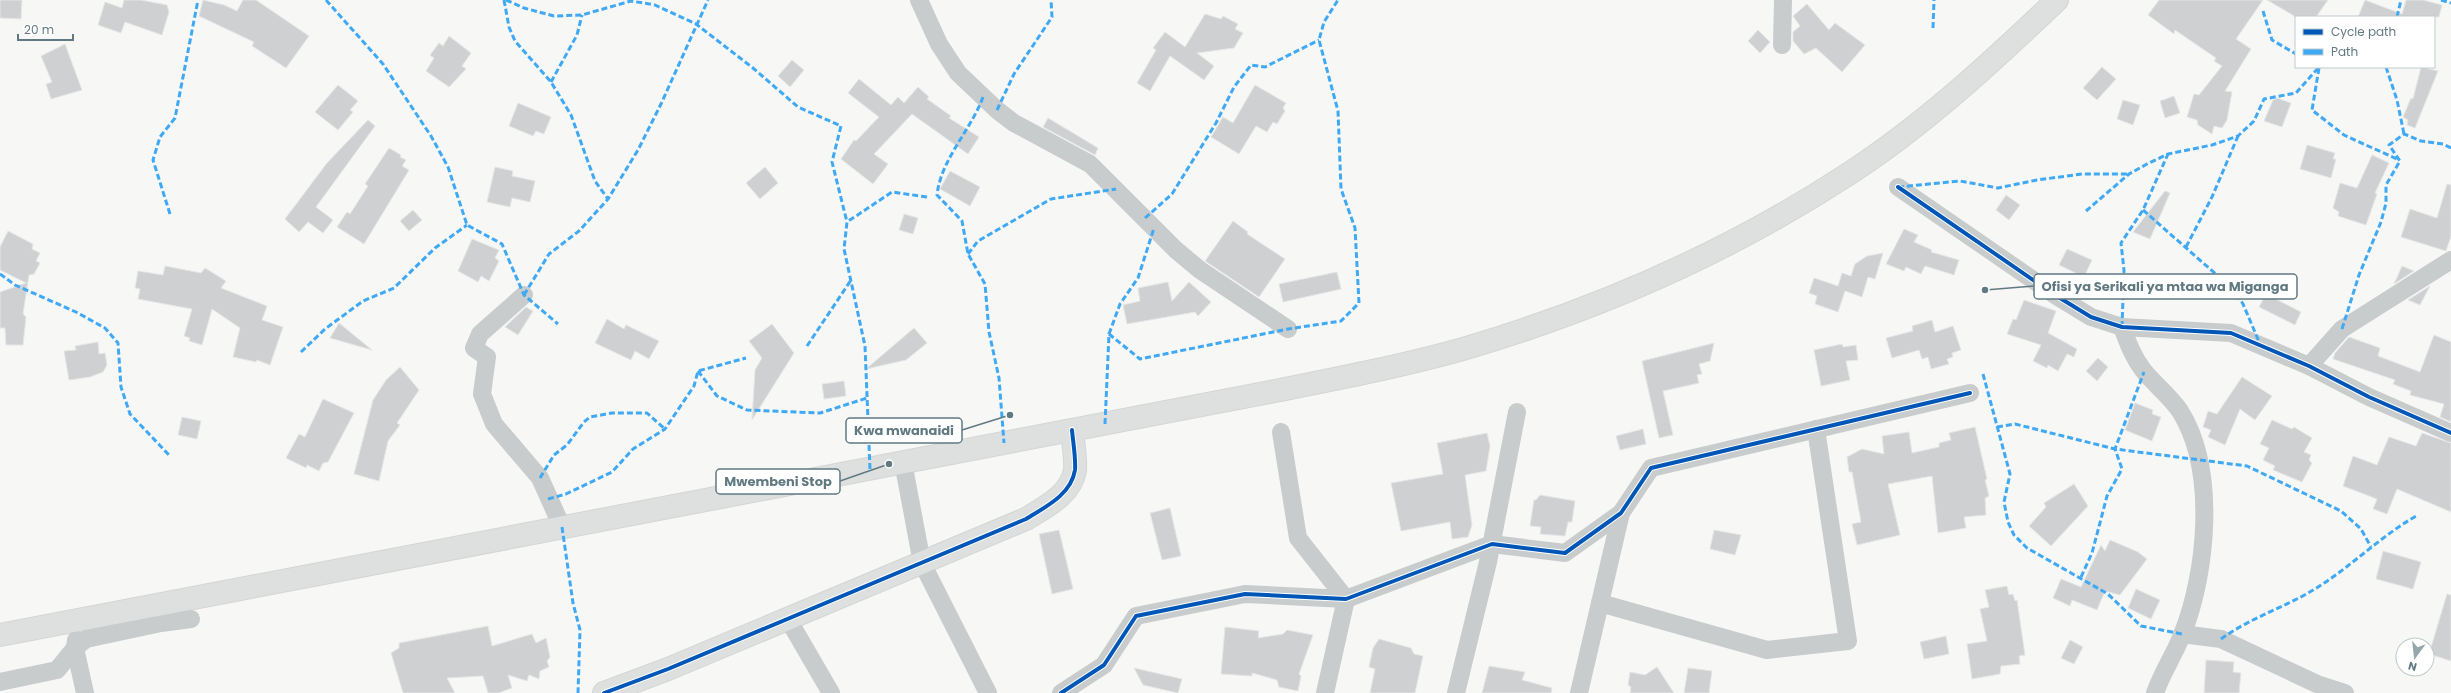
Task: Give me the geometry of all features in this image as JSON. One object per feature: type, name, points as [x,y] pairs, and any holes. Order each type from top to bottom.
[{"type":"main road","points":[[0,635],[1072,430],[1346,376],[1454,351],[1539,324],[1614,296],[1701,258],[1769,222],[1851,172],[1940,106],[2005,50],[2057,0]]},
{"type":"main road","points":[[604,693],[668,669],[922,562],[999,532],[1026,519],[1054,501],[1067,489],[1075,470],[1072,430]]},
{"type":"street","points":[[919,0],[940,44],[958,73],[997,110],[1014,123],[1090,164],[1176,250],[1200,270],[1288,329]]},
{"type":"street","points":[[1782,45],[1783,0]]},
{"type":"street","points":[[1898,187],[2055,296],[2091,317],[2122,327],[2231,333],[2309,366],[2369,397],[2451,433]]},
{"type":"street","points":[[2309,366],[2342,329],[2451,260]]},
{"type":"street","points":[[524,295],[484,330],[475,342],[474,348],[487,358],[482,394],[494,424],[540,478],[562,527]]},
{"type":"street","points":[[2122,327],[2132,355],[2180,411],[2191,435],[2199,458],[2204,503],[2200,574],[2182,634],[2155,693]]},
{"type":"street","points":[[1579,693],[1621,513],[1651,468],[1970,393]]},
{"type":"street","points":[[1456,693],[1492,544],[1517,412]]},
{"type":"street","points":[[1600,603],[1767,650],[1848,641],[1816,429]]},
{"type":"street","points":[[1280,432],[1298,538],[1346,599]]},
{"type":"street","points":[[903,462],[922,562],[988,693]]},
{"type":"street","points":[[1061,693],[1104,665],[1136,616],[1245,594],[1346,599],[1492,544],[1564,553],[1621,513]]},
{"type":"street","points":[[1325,693],[1346,599]]},
{"type":"street","points":[[0,682],[57,670],[75,648],[86,639],[161,623],[191,619]]},
{"type":"street","points":[[788,619],[831,693]]},
{"type":"street","points":[[80,620],[75,648],[85,693]]},
{"type":"street","points":[[2182,634],[2221,639],[2317,684],[2345,693]]},
{"type":"building","points":[[0,0],[22,0],[21,19],[0,18]]},
{"type":"building","points":[[124,0],[141,0],[167,5],[169,12],[162,35],[125,22],[121,33],[98,25],[105,2],[122,8]]},
{"type":"building","points":[[203,0],[224,5],[237,11],[243,0],[256,0],[309,36],[286,68],[252,46],[254,42],[199,16]]},
{"type":"building","points":[[2159,0],[2263,0],[2236,39],[2251,49],[2225,91],[2232,92],[2227,120],[2222,128],[2214,126],[2212,134],[2198,125],[2197,120],[2187,117],[2194,94],[2199,95],[2222,66],[2214,61],[2216,58],[2175,30],[2174,34],[2148,15]]},
{"type":"building","points":[[2267,0],[2328,0],[2317,16],[2295,16]]},
{"type":"building","points":[[2365,0],[2402,14],[2406,0],[2423,0],[2442,5],[2439,17],[2358,16]]},
{"type":"building","points":[[1807,4],[1829,30],[1835,23],[1865,45],[1842,72],[1816,48],[1804,54],[1793,41],[1793,32],[1800,26],[1793,16]]},
{"type":"building","points":[[1205,14],[1221,19],[1223,16],[1238,24],[1235,29],[1243,33],[1234,48],[1197,53],[1214,66],[1204,80],[1170,56],[1150,91],[1137,83],[1156,50],[1153,48],[1165,32],[1185,47]]},
{"type":"building","points":[[1758,30],[1770,42],[1760,53],[1748,41]]},
{"type":"building","points":[[449,36],[471,53],[462,66],[466,69],[449,87],[426,71],[434,58],[430,55],[439,43],[443,46]]},
{"type":"building","points":[[65,44],[82,90],[51,99],[46,84],[52,82],[41,56]]},
{"type":"building","points":[[792,60],[804,70],[790,87],[778,76]]},
{"type":"building","points":[[2102,67],[2116,79],[2097,100],[2083,88]]},
{"type":"building","points":[[2421,68],[2438,71],[2415,128],[2407,125],[2408,120],[2403,117],[2411,98],[2413,99]]},
{"type":"building","points":[[859,79],[891,105],[898,97],[904,103],[918,87],[929,97],[927,99],[951,116],[949,118],[979,137],[968,154],[912,114],[874,154],[888,164],[873,184],[841,159],[854,140],[856,141],[879,117],[848,93]]},
{"type":"building","points":[[338,85],[358,101],[350,110],[353,112],[338,130],[315,112]]},
{"type":"building","points":[[1255,85],[1286,103],[1283,108],[1285,111],[1277,124],[1273,122],[1267,132],[1256,126],[1239,154],[1211,137],[1223,117],[1233,123]]},
{"type":"building","points":[[2174,96],[2180,113],[2165,118],[2160,101]]},
{"type":"building","points":[[2277,98],[2291,103],[2282,127],[2264,121],[2273,100]]},
{"type":"building","points":[[2123,100],[2140,105],[2133,125],[2117,119]]},
{"type":"building","points":[[518,103],[551,117],[544,134],[536,131],[533,136],[509,126]]},
{"type":"building","points":[[1048,118],[1098,148],[1095,155],[1043,127]]},
{"type":"building","points":[[368,120],[375,126],[316,207],[333,220],[323,233],[308,222],[299,232],[285,219],[327,163]]},
{"type":"building","points":[[2307,145],[2335,153],[2333,159],[2336,159],[2331,178],[2300,169]]},
{"type":"building","points":[[389,148],[401,155],[400,157],[406,160],[402,166],[409,170],[364,244],[337,227],[347,212],[350,214],[368,186],[365,184]]},
{"type":"building","points":[[2372,155],[2389,163],[2375,193],[2377,194],[2366,225],[2338,216],[2339,212],[2333,208],[2340,183],[2357,188]]},
{"type":"building","points":[[495,167],[513,171],[512,176],[535,181],[530,202],[512,198],[510,207],[487,202]]},
{"type":"building","points":[[765,167],[778,183],[760,199],[746,183]]},
{"type":"building","points":[[950,171],[980,187],[970,206],[940,189]]},
{"type":"building","points":[[2447,184],[2451,185],[2451,236],[2446,251],[2401,237],[2410,209],[2437,218]]},
{"type":"building","points":[[2165,191],[2170,193],[2150,239],[2133,232]]},
{"type":"building","points":[[2006,195],[2020,205],[2009,220],[1996,210]]},
{"type":"building","points":[[413,210],[422,220],[409,231],[400,221]]},
{"type":"building","points":[[904,214],[918,218],[913,234],[899,230]]},
{"type":"building","points":[[1233,221],[1248,232],[1247,234],[1285,259],[1259,297],[1205,261]]},
{"type":"building","points":[[1904,229],[1918,235],[1914,242],[1932,250],[1931,252],[1959,260],[1954,275],[1925,266],[1921,274],[1906,267],[1904,271],[1886,264]]},
{"type":"building","points":[[8,231],[33,244],[32,249],[40,253],[36,261],[40,263],[34,274],[29,275],[23,314],[26,317],[23,345],[6,345],[5,328],[0,328],[0,292],[26,283],[0,270],[0,247]]},
{"type":"building","points":[[472,239],[499,250],[495,258],[499,261],[489,281],[481,276],[478,282],[458,271]]},
{"type":"building","points":[[2067,249],[2092,260],[2084,277],[2059,265]]},
{"type":"building","points":[[1883,253],[1875,279],[1868,277],[1862,297],[1845,291],[1838,312],[1815,304],[1817,296],[1809,293],[1814,278],[1838,286],[1842,273],[1851,276],[1855,264],[1867,256]]},
{"type":"building","points":[[165,266],[201,273],[205,268],[226,281],[221,288],[267,306],[262,320],[283,327],[270,365],[257,360],[256,362],[233,357],[240,328],[212,309],[202,345],[189,341],[190,338],[184,336],[192,309],[138,299],[140,289],[135,288],[138,271],[163,275]]},
{"type":"building","points":[[2402,266],[2414,271],[2394,284]]},
{"type":"building","points":[[1337,272],[1341,289],[1283,302],[1279,284]]},
{"type":"building","points":[[1168,282],[1172,301],[1189,282],[1211,302],[1198,316],[1195,312],[1127,324],[1123,305],[1140,301],[1138,288]]},
{"type":"building","points":[[2430,286],[2420,305],[2408,300]]},
{"type":"building","points":[[2266,294],[2301,312],[2295,325],[2259,307]]},
{"type":"building","points":[[2024,300],[2056,311],[2048,333],[2077,349],[2074,357],[2067,354],[2058,371],[2048,365],[2047,368],[2033,361],[2041,345],[2007,334],[2013,319],[2016,320]]},
{"type":"building","points":[[526,307],[533,311],[518,335],[505,327]]},
{"type":"building","points":[[607,319],[624,329],[626,325],[659,341],[649,359],[635,351],[631,360],[595,343]]},
{"type":"building","points":[[1932,320],[1935,332],[1953,326],[1961,350],[1952,353],[1953,357],[1947,359],[1949,364],[1931,369],[1928,357],[1922,359],[1919,350],[1892,358],[1886,338],[1913,331],[1912,326]]},
{"type":"building","points":[[339,323],[372,350],[330,338]]},
{"type":"building","points":[[772,324],[794,353],[752,420],[755,370],[762,358],[749,341]]},
{"type":"building","points":[[914,328],[927,343],[906,360],[866,369]]},
{"type":"building","points":[[2434,335],[2451,342],[2451,422],[2440,417],[2444,404],[2410,395],[2411,391],[2393,384],[2395,380],[2333,359],[2335,353],[2349,337],[2380,348],[2378,356],[2420,372]]},
{"type":"building","points":[[98,342],[99,354],[105,353],[107,365],[103,372],[90,377],[69,380],[64,351],[76,350],[75,346]]},
{"type":"building","points":[[1714,343],[1710,361],[1699,364],[1702,374],[1697,375],[1699,383],[1663,391],[1673,435],[1659,438],[1642,361]]},
{"type":"building","points":[[1842,344],[1843,347],[1856,345],[1858,360],[1846,361],[1850,380],[1821,386],[1814,350]]},
{"type":"building","points":[[2098,358],[2108,367],[2097,381],[2086,371]]},
{"type":"building","points":[[400,367],[419,390],[397,423],[400,425],[388,441],[379,481],[354,474],[373,400],[386,380]]},
{"type":"building","points":[[2242,377],[2272,396],[2255,420],[2240,409],[2225,445],[2208,437],[2211,430],[2203,427],[2208,411],[2217,414]]},
{"type":"building","points":[[844,381],[846,396],[824,399],[822,384]]},
{"type":"building","points":[[323,399],[354,413],[328,462],[323,463],[319,471],[307,465],[306,468],[286,458],[299,434],[305,437]]},
{"type":"building","points":[[2135,403],[2153,410],[2152,414],[2161,417],[2152,441],[2125,430]]},
{"type":"building","points":[[182,417],[201,421],[197,439],[178,435]]},
{"type":"building","points":[[2272,420],[2292,429],[2294,427],[2312,438],[2304,452],[2311,455],[2309,460],[2312,463],[2302,482],[2273,470],[2275,466],[2263,460],[2269,448],[2260,444]]},
{"type":"building","points":[[1975,427],[1987,479],[1985,480],[1989,496],[1985,498],[1986,515],[1964,517],[1966,528],[1938,533],[1932,476],[1888,484],[1900,535],[1857,545],[1852,524],[1861,522],[1852,472],[1849,472],[1847,457],[1862,449],[1884,454],[1882,436],[1909,432],[1912,453],[1939,447],[1939,443],[1951,440],[1949,433]]},
{"type":"building","points":[[1643,429],[1646,444],[1620,450],[1616,436]]},
{"type":"building","points":[[1487,433],[1490,446],[1486,471],[1465,475],[1472,525],[1468,537],[1452,539],[1450,522],[1401,531],[1391,483],[1443,474],[1437,443]]},
{"type":"building","points":[[2422,433],[2451,443],[2451,512],[2397,489],[2387,514],[2373,509],[2377,499],[2343,486],[2353,456],[2377,465],[2389,437],[2416,446]]},
{"type":"building","points":[[2074,484],[2088,506],[2051,546],[2029,526],[2046,507],[2044,503]]},
{"type":"building","points":[[1540,495],[1575,501],[1572,522],[1568,522],[1565,536],[1540,534],[1541,527],[1530,526],[1534,500],[1536,500]]},
{"type":"building","points":[[1170,508],[1181,556],[1162,560],[1150,513]]},
{"type":"building","points":[[1059,530],[1073,589],[1052,594],[1039,534]]},
{"type":"building","points":[[1714,530],[1741,535],[1735,555],[1710,549]]},
{"type":"building","points":[[2110,540],[2138,552],[2147,559],[2120,595],[2105,591],[2097,610],[2072,600],[2070,606],[2053,598],[2061,579],[2081,587],[2101,545],[2105,551]]},
{"type":"building","points":[[2383,551],[2421,562],[2413,589],[2376,579]]},
{"type":"building","points":[[2007,586],[2009,595],[2013,594],[2015,601],[2017,600],[2025,655],[2019,656],[2020,664],[2001,666],[2000,674],[1972,679],[1967,644],[1987,641],[1980,609],[1989,607],[1985,590]]},
{"type":"building","points":[[2136,589],[2160,600],[2151,619],[2128,608]]},
{"type":"building","points":[[2447,594],[2451,595],[2451,661],[2435,656],[2434,637]]},
{"type":"building","points":[[488,626],[492,646],[532,634],[536,643],[546,638],[550,657],[547,661],[549,667],[540,671],[539,679],[529,675],[527,681],[508,675],[512,688],[498,693],[488,693],[483,676],[447,678],[455,693],[403,693],[391,653],[399,648],[399,643]]},
{"type":"building","points":[[1225,627],[1259,631],[1258,638],[1283,634],[1287,630],[1313,635],[1299,674],[1301,676],[1298,691],[1279,687],[1277,680],[1252,673],[1252,676],[1221,674]]},
{"type":"building","points":[[1946,636],[1949,654],[1924,659],[1920,642]]},
{"type":"building","points":[[1379,639],[1411,648],[1414,654],[1423,656],[1415,693],[1370,693],[1375,669],[1369,667],[1373,648]]},
{"type":"building","points":[[2070,640],[2083,647],[2074,664],[2061,658]]},
{"type":"building","points":[[2206,660],[2234,662],[2233,672],[2241,673],[2239,693],[2204,693]]},
{"type":"building","points":[[1489,666],[1525,672],[1522,680],[1552,688],[1551,693],[1482,693]]},
{"type":"building","points":[[1657,667],[1674,693],[1630,693],[1631,687],[1628,685],[1630,672],[1645,675]]},
{"type":"building","points":[[1134,668],[1182,679],[1178,693],[1143,685]]},
{"type":"building","points":[[1688,668],[1712,671],[1709,693],[1684,693]]},
{"type":"marked path","points":[[170,214],[153,160],[160,137],[175,118],[198,0]]},
{"type":"marked path","points":[[326,0],[383,64],[431,136],[448,167],[467,225],[502,244],[524,295],[558,324]]},
{"type":"marked path","points":[[504,0],[509,27],[515,41],[551,82],[571,115],[595,181],[608,199]]},
{"type":"marked path","points":[[506,0],[524,8],[554,16],[582,15],[631,1],[655,5],[696,24],[753,68],[798,107],[841,126],[832,162],[847,222]]},
{"type":"marked path","points":[[524,295],[549,254],[579,231],[608,199],[638,150],[661,104],[708,0]]},
{"type":"marked path","points":[[997,110],[1014,74],[1052,17],[1051,0]]},
{"type":"marked path","points":[[1105,424],[1109,334],[1140,359],[1288,329],[1341,321],[1359,303],[1355,228],[1341,189],[1338,111],[1319,40],[1324,22],[1338,0]]},
{"type":"marked path","points":[[1933,28],[1934,0]]},
{"type":"marked path","points":[[2397,16],[2401,0]]},
{"type":"marked path","points":[[2441,0],[2451,3]]},
{"type":"marked path","points":[[2263,11],[2272,40],[2295,53]]},
{"type":"marked path","points":[[551,82],[577,35],[582,15]]},
{"type":"marked path","points":[[1145,218],[1172,194],[1216,123],[1234,87],[1251,65],[1265,67],[1319,40]]},
{"type":"marked path","points":[[2086,211],[2129,174],[2147,164],[2168,154],[2212,145],[2238,136],[2254,121],[2264,99],[2296,93],[2318,68]]},
{"type":"marked path","points":[[2319,68],[2312,110],[2344,135],[2399,160]]},
{"type":"marked path","points":[[2386,68],[2397,100],[2404,134]]},
{"type":"marked path","points":[[983,97],[978,109],[944,169],[937,195],[962,221],[968,254],[985,284],[989,332],[999,378],[1004,443]]},
{"type":"marked path","points":[[2342,329],[2359,275],[2381,222],[2386,203],[2386,185],[2400,161],[2389,145],[2404,134],[2421,141],[2443,144],[2451,148]]},
{"type":"marked path","points":[[2186,247],[2212,197],[2238,136]]},
{"type":"marked path","points":[[2122,327],[2124,270],[2121,243],[2143,210],[2168,154]]},
{"type":"marked path","points":[[1898,187],[1960,181],[1998,188],[2037,180],[2082,174],[2129,174]]},
{"type":"marked path","points":[[968,254],[978,241],[1051,199],[1116,189]]},
{"type":"marked path","points":[[870,469],[865,346],[844,249],[847,222],[892,192],[927,197]]},
{"type":"marked path","points":[[2143,210],[2235,291],[2243,304],[2260,344]]},
{"type":"marked path","points":[[301,352],[325,329],[363,301],[394,288],[435,248],[467,225]]},
{"type":"marked path","points":[[1109,334],[1120,304],[1138,278],[1154,228]]},
{"type":"marked path","points":[[0,274],[15,285],[76,312],[105,328],[118,343],[121,387],[130,414],[169,455]]},
{"type":"marked path","points":[[807,346],[851,280]]},
{"type":"marked path","points":[[548,499],[566,494],[612,472],[633,449],[665,429],[694,386],[698,371],[746,358]]},
{"type":"marked path","points":[[698,371],[717,396],[747,410],[820,413],[867,398]]},
{"type":"marked path","points":[[2081,577],[2092,553],[2107,496],[2122,469],[2115,449],[2144,372]]},
{"type":"marked path","points":[[1983,374],[2010,474],[2004,502],[2008,522],[2014,535],[2027,548],[2108,594],[2141,626],[2182,634]]},
{"type":"marked path","points":[[540,478],[554,455],[567,445],[584,422],[590,417],[612,413],[647,413],[665,429]]},
{"type":"marked path","points":[[1997,427],[2015,424],[2115,449],[2247,466],[2341,511],[2361,529],[2371,547]]},
{"type":"marked path","points":[[2221,639],[2245,624],[2318,587],[2392,532],[2418,515]]},
{"type":"marked path","points":[[562,527],[573,603],[580,630],[578,693]]},
{"type":"cycle path","points":[[1898,187],[2055,295],[2091,317],[2122,327],[2231,333],[2309,366],[2369,397],[2451,433]]},
{"type":"cycle path","points":[[1061,693],[1104,665],[1136,616],[1245,594],[1346,599],[1492,544],[1565,553],[1621,513],[1651,468],[1970,393]]},
{"type":"cycle path","points":[[604,693],[668,669],[1026,519],[1049,505],[1063,493],[1073,479],[1075,470],[1075,455],[1072,430]]},
{"type":"place","name":"Ofisi ya Serikali ya mtaa wa Miganga","points":[[1985,290]]},
{"type":"place","name":"Kwa mwanaidi","points":[[1010,415]]},
{"type":"place","name":"Mwembeni Stop","points":[[889,464]]}]
